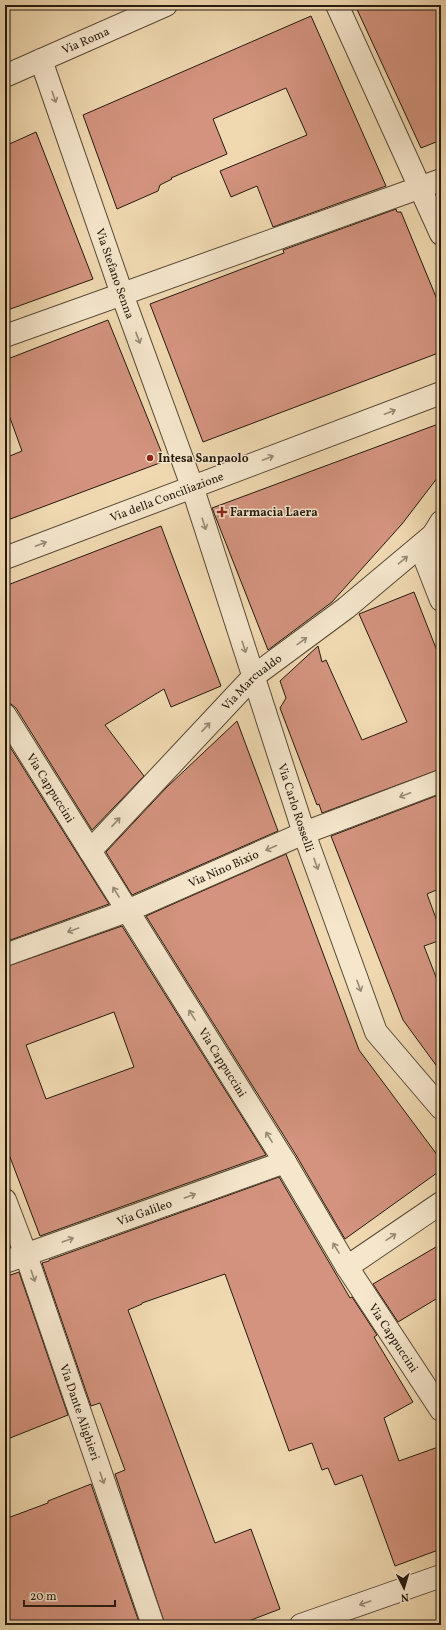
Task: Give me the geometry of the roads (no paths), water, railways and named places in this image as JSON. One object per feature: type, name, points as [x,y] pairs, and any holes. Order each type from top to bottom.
[{"type":"street","name":"Via Roma","points":[[5,76],[166,5]]},
{"type":"street","points":[[337,5],[441,234]]},
{"type":"street","name":"Via Stefano Senna","points":[[41,60],[122,294],[192,486]]},
{"type":"street","points":[[5,336],[441,180]]},
{"type":"street","name":"Via della Conciliazione","points":[[5,558],[441,393]]},
{"type":"street","name":"Via Carlo Rosselli","points":[[192,486],[304,833],[376,1032],[441,1108]]},
{"type":"street","points":[[437,529],[425,559],[441,600]]},
{"type":"street","name":"Via Marcualdo","points":[[90,850],[254,676],[346,608],[437,529]]},
{"type":"street","name":"Via Cappuccini","points":[[5,715],[284,1162],[347,1267],[441,1410]]},
{"type":"street","name":"Via Nino Bixio","points":[[5,955],[127,911],[304,833],[441,781]]},
{"type":"street","name":"Via Galileo","points":[[5,1262],[284,1162]]},
{"type":"street","name":"Via Dante Alighieri","points":[[5,1200],[26,1255],[152,1625]]},
{"type":"street","points":[[347,1267],[441,1204]]},
{"type":"street","points":[[301,1625],[441,1576]]},
{"type":"place","name":"Intesa Sanpaolo","points":[[150,458]]},
{"type":"place","name":"Farmacia Laera","points":[[222,512]]}]
